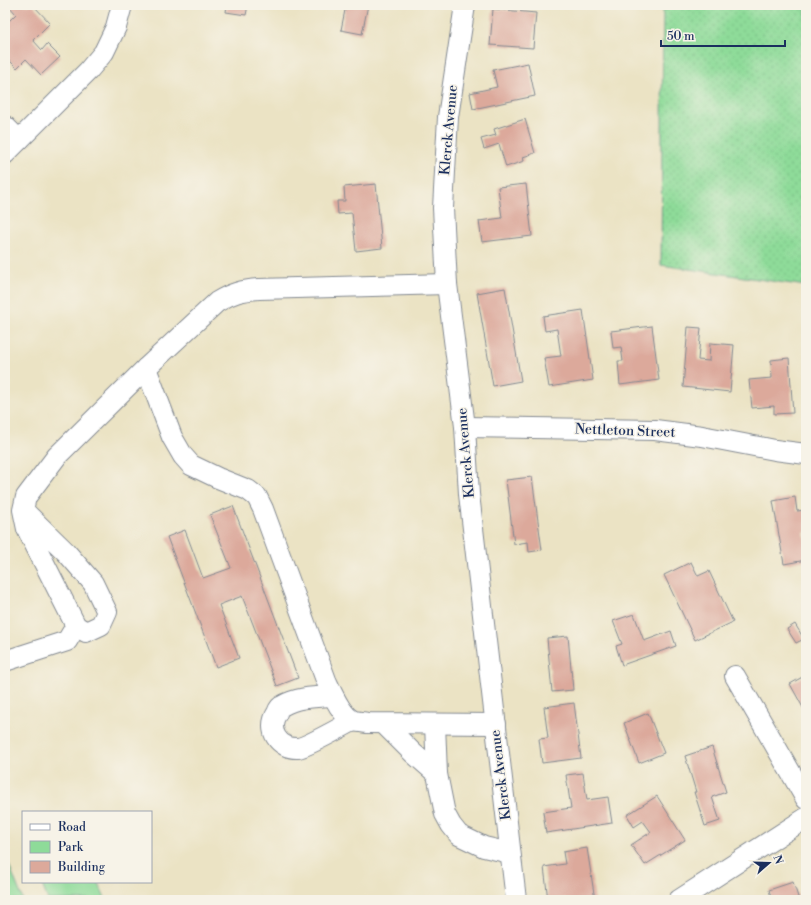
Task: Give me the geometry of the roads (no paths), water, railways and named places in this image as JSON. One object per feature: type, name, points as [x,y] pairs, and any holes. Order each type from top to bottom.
[{"type":"street","points":[[5,154],[88,71],[104,52],[116,27],[122,5]]},
{"type":"street","name":"Klerck Avenue","points":[[465,5],[448,117],[443,208],[447,284],[465,427],[469,494],[516,900]]},
{"type":"street","points":[[5,126],[19,140]]},
{"type":"street","points":[[23,510],[66,552],[93,583],[107,612],[101,625],[86,632],[76,626],[27,529],[23,510],[26,497],[57,456],[146,368],[217,302],[235,292],[259,289],[447,284]]},
{"type":"street","points":[[146,368],[172,438],[183,456],[191,465],[248,490],[257,497],[263,509],[313,646],[333,696],[343,712],[353,721],[367,723],[496,724]]},
{"type":"street","name":"Nettleton Street","points":[[465,427],[655,430],[806,454]]},
{"type":"street","points":[[5,661],[67,641],[76,626]]},
{"type":"street","points":[[735,676],[806,799]]},
{"type":"street","points":[[333,696],[300,699],[280,706],[273,718],[273,729],[278,741],[287,748],[300,748],[353,721]]},
{"type":"street","points":[[384,724],[437,774]]},
{"type":"street","points":[[435,724],[437,774],[445,814],[459,835],[484,847],[510,853]]},
{"type":"street","points":[[679,900],[806,818]]}]
